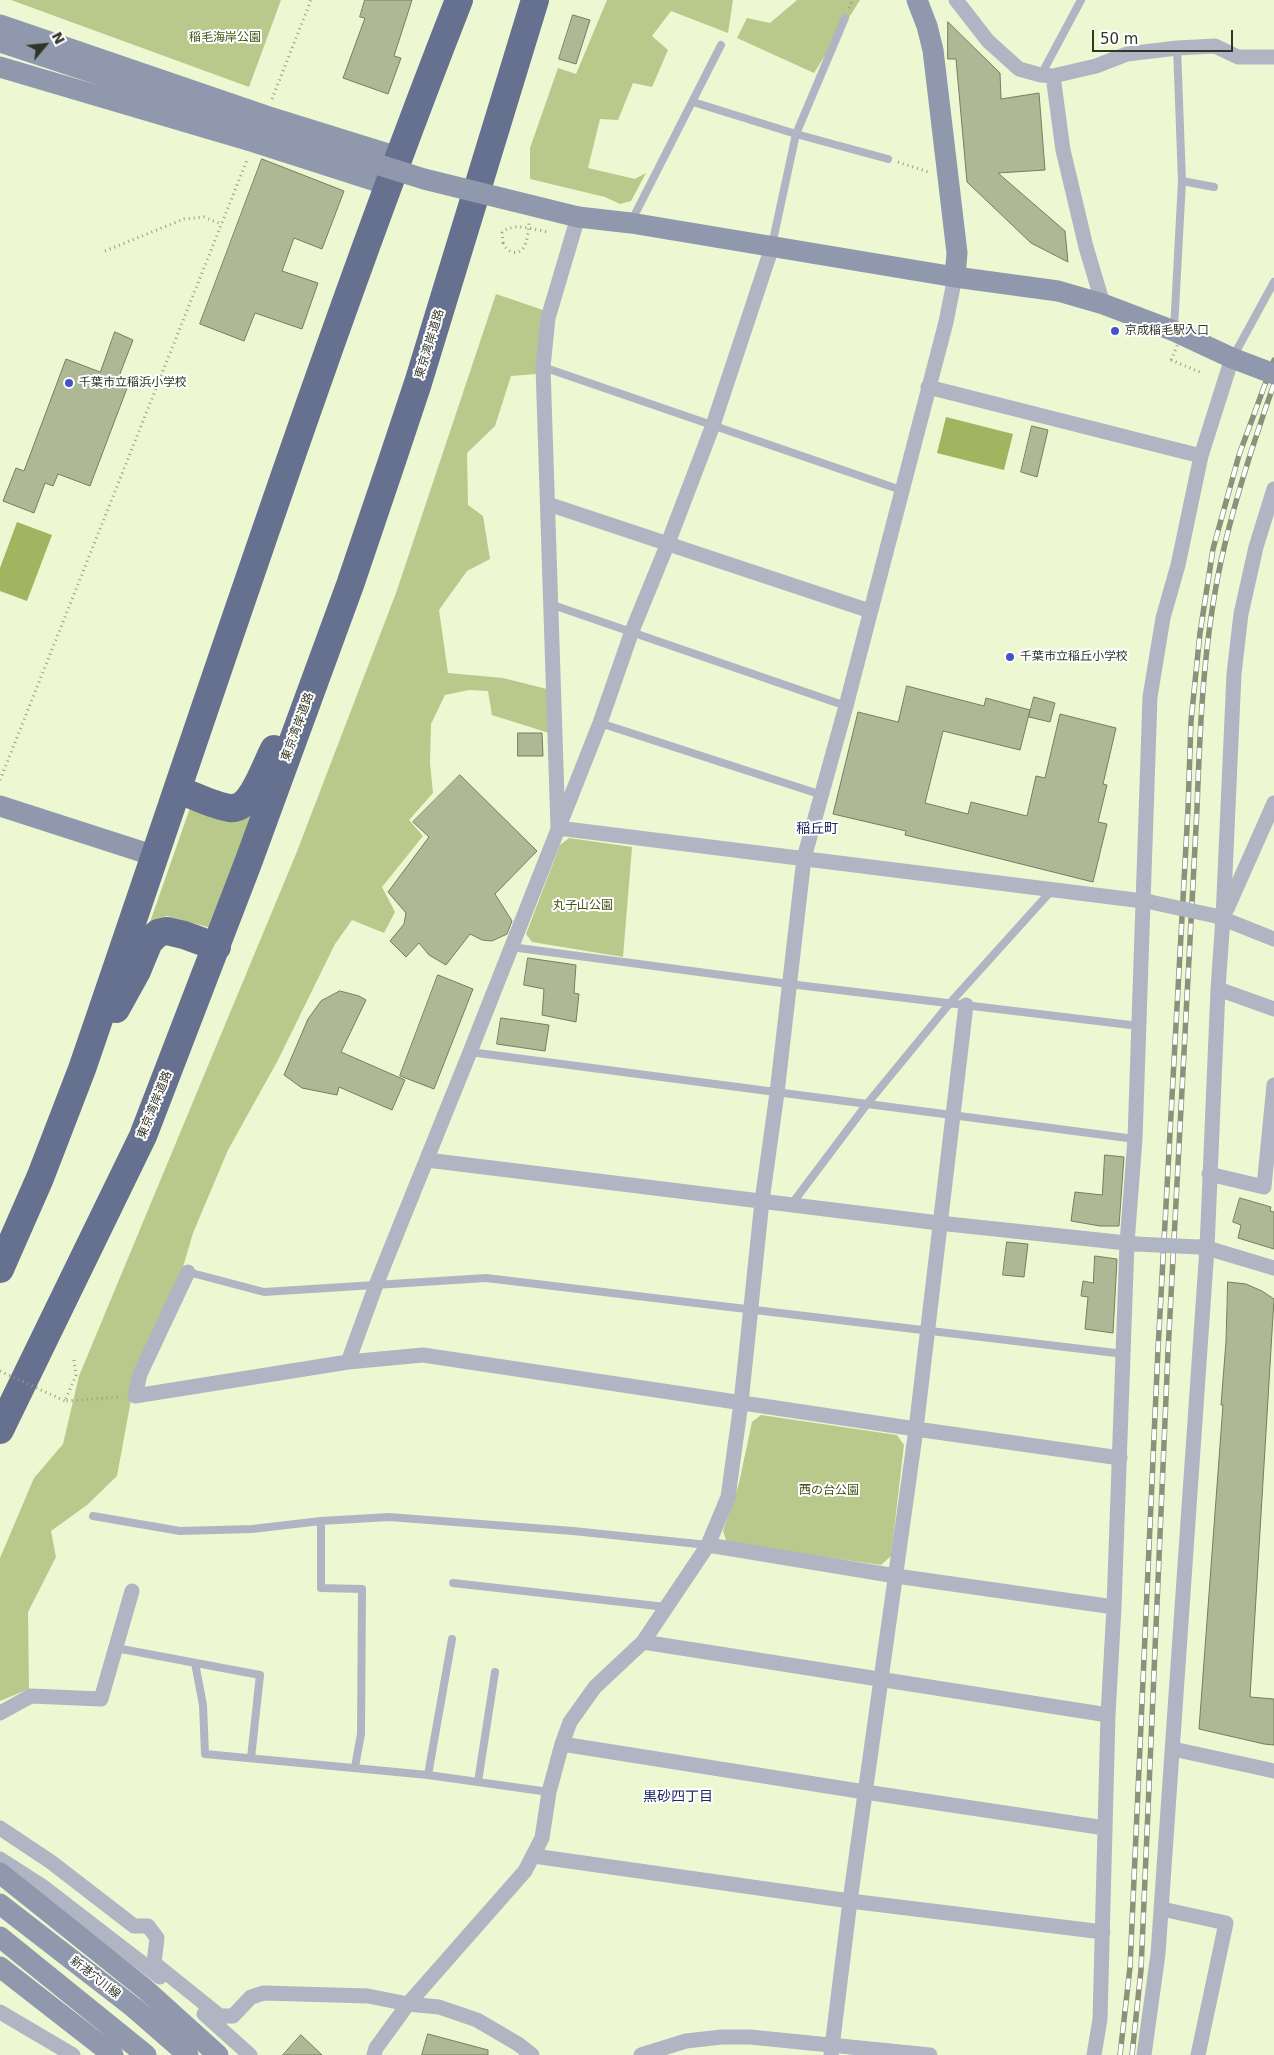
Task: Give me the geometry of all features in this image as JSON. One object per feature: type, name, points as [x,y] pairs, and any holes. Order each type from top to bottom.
[{"type":"highway","points":[[0,1269],[40,1178],[82,1069],[315,390],[398,157],[459,0]]},
{"type":"highway","name":"東京湾岸道路","points":[[0,1430],[143,1136],[216,947],[350,585],[418,382],[535,0]]},
{"type":"highway","points":[[178,790],[231,808],[244,805],[251,796],[273,751],[311,690]]},
{"type":"highway","points":[[82,1069],[137,972],[149,942],[158,933],[167,931],[184,935],[216,947]]},
{"type":"street","points":[[374,2055],[376,2048],[408,2004],[525,1871],[542,1838],[549,1792],[570,1722],[594,1687],[643,1642],[708,1545],[728,1497],[741,1403],[762,1201],[777,1093],[804,858],[846,706],[946,322],[955,277],[957,253],[933,50],[918,0]]},
{"type":"street","points":[[961,2],[988,41],[1019,69],[1047,76],[1096,66],[1127,54],[1177,48],[1215,46],[1238,57],[1274,57]]},
{"type":"street","points":[[0,25],[266,116],[398,157]]},
{"type":"street","points":[[0,42],[424,179],[578,217],[631,223],[955,277],[1058,291],[1181,325],[1232,358],[1274,374]]},
{"type":"street","points":[[0,67],[254,142],[388,185]]},
{"type":"street","points":[[1047,76],[1086,247],[1103,304]]},
{"type":"street","points":[[558,828],[542,367],[548,318],[578,217]]},
{"type":"street","points":[[348,1362],[376,1285],[600,724],[632,631],[668,544],[713,426],[772,247]]},
{"type":"street","points":[[1094,2055],[1100,2019],[1108,1715],[1124,1354],[1131,1244],[1139,1026],[1149,902],[1150,697],[1163,618],[1178,565],[1201,456],[1232,358]]},
{"type":"street","points":[[928,387],[1201,456]]},
{"type":"street","points":[[1144,2055],[1158,1954],[1173,1750],[1209,1174],[1220,917],[1237,648],[1241,614],[1256,547],[1274,489]]},
{"type":"street","points":[[548,504],[870,611]]},
{"type":"street","points":[[1220,917],[1274,803]]},
{"type":"street","points":[[0,806],[155,856]]},
{"type":"street","points":[[558,828],[1149,902],[1220,917],[1274,939]]},
{"type":"street","points":[[1218,988],[1274,1010]]},
{"type":"street","points":[[832,2051],[850,1901],[916,1429],[966,1004]]},
{"type":"street","points":[[1209,1174],[1264,1187],[1274,1085]]},
{"type":"street","points":[[427,1160],[939,1223],[1131,1244],[1203,1248],[1274,1268]]},
{"type":"street","points":[[188,1272],[140,1374],[135,1396],[348,1362],[423,1355],[1120,1458]]},
{"type":"street","points":[[708,1545],[896,1576],[1114,1607]]},
{"type":"street","points":[[0,1713],[31,1696],[101,1699],[132,1591]]},
{"type":"street","points":[[643,1642],[1108,1715]]},
{"type":"street","points":[[562,1744],[1105,1828]]},
{"type":"street","points":[[1173,1750],[1274,1771]]},
{"type":"street","points":[[0,1828],[51,1862],[134,1926],[148,1926],[157,1938],[154,1963],[220,2016],[233,2016],[251,1997],[264,1993],[368,1996],[408,2004],[439,2007],[477,2020],[518,2044],[532,2055]]},
{"type":"street","points":[[534,1856],[850,1901],[1103,1932]]},
{"type":"street","points":[[0,1860],[42,1886],[135,1956],[250,2055]]},
{"type":"street","points":[[0,1874],[145,1990],[218,2055]]},
{"type":"street","name":"新港穴川線","points":[[0,1904],[133,2007],[188,2055]]},
{"type":"street","points":[[1162,1909],[1226,1923],[1198,2055]]},
{"type":"street","points":[[0,1937],[146,2055]]},
{"type":"street","points":[[0,1967],[113,2055]]},
{"type":"street","points":[[0,2002],[41,2027],[67,2051]]},
{"type":"street","points":[[0,2012],[67,2051]]},
{"type":"street","points":[[641,2055],[691,2048],[722,2037],[750,2037],[832,2051],[930,2055]]},
{"type":"lane","points":[[1047,76],[1081,0]]},
{"type":"lane","points":[[772,247],[796,134],[845,18]]},
{"type":"lane","points":[[631,223],[721,45]]},
{"type":"lane","points":[[1177,48],[1182,181],[1181,325]]},
{"type":"lane","points":[[692,102],[796,134],[888,159]]},
{"type":"lane","points":[[1182,181],[1214,187]]},
{"type":"lane","points":[[1232,358],[1274,282]]},
{"type":"lane","points":[[542,367],[901,490]]},
{"type":"lane","points":[[550,604],[846,706]]},
{"type":"lane","points":[[600,724],[822,795]]},
{"type":"lane","points":[[791,1205],[867,1104],[950,1002],[1052,890]]},
{"type":"lane","points":[[511,947],[789,984],[1139,1026]]},
{"type":"lane","points":[[470,1052],[1135,1139]]},
{"type":"lane","points":[[188,1272],[264,1292],[486,1278],[927,1329],[1124,1354]]},
{"type":"lane","points":[[94,1516],[180,1531],[252,1529],[389,1516],[573,1530],[708,1545]]},
{"type":"lane","points":[[321,1521],[321,1588],[362,1589],[360,1734],[355,1767]]},
{"type":"lane","points":[[452,1583],[666,1608]]},
{"type":"lane","points":[[428,1775],[452,1639]]},
{"type":"lane","points":[[116,1648],[260,1675],[251,1758]]},
{"type":"lane","points":[[195,1664],[203,1705],[205,1754],[428,1775],[549,1792]]},
{"type":"lane","points":[[478,1782],[495,1672]]},
{"type":"path","points":[[266,116],[311,0]]},
{"type":"path","points":[[0,780],[254,142]]},
{"type":"path","points":[[888,159],[948,178]]},
{"type":"path","points":[[105,251],[184,219],[204,217],[221,224]]},
{"type":"path","points":[[530,217],[529,227],[527,236],[525,246],[524,248],[518,252],[506,249],[501,239],[502,232],[506,228],[514,226],[522,228],[530,229],[539,230],[555,233]]},
{"type":"path","points":[[1181,325],[1172,360],[1202,373]]},
{"type":"path","points":[[65,1400],[76,1375],[74,1360]]},
{"type":"path","points":[[0,1371],[65,1400],[135,1396]]},
{"type":"green space","name":"稲毛海岸公園","points":[[11,0],[281,0],[249,87]]},
{"type":"green space","points":[[607,0],[733,0],[728,33],[671,11],[652,36],[668,50],[652,87],[633,83],[618,120],[600,119],[588,168],[635,179],[646,173],[631,201],[620,204],[605,197],[530,179],[530,148],[558,68],[576,74]]},
{"type":"green space","points":[[797,0],[860,0],[814,73],[737,38],[747,18],[770,23]]},
{"type":"green space","points":[[496,294],[546,311],[536,374],[511,376],[495,426],[467,453],[468,505],[483,516],[490,559],[467,571],[439,610],[448,673],[503,678],[547,689],[549,733],[492,715],[488,691],[469,690],[445,695],[431,724],[430,763],[433,793],[409,820],[423,836],[382,887],[395,912],[384,933],[352,920],[335,944],[278,1060],[228,1150],[193,1233],[183,1267],[135,1378],[117,1476],[87,1505],[51,1531],[56,1557],[28,1612],[29,1689],[0,1701],[0,1558],[34,1478],[63,1444],[79,1376],[296,854],[396,593]]},
{"type":"green space","points":[[190,808],[252,814],[211,928],[167,916],[150,922]]},
{"type":"green space","name":"丸子山公園","points":[[569,838],[632,847],[623,957],[532,942],[526,934],[560,845]]},
{"type":"green space","name":"西の台公園","points":[[761,1415],[897,1435],[904,1445],[891,1556],[881,1565],[727,1543],[723,1531],[739,1483],[752,1422]]},
{"type":"shaded area","points":[[946,417],[1013,434],[1004,470],[937,453]]},
{"type":"shaded area","points":[[17,522],[52,535],[27,601],[0,591],[0,568]]},
{"type":"building","points":[[365,0],[412,0],[394,56],[401,58],[388,94],[343,78],[365,18],[360,17]]},
{"type":"building","points":[[573,15],[590,20],[576,64],[559,59]]},
{"type":"building","points":[[948,22],[1000,73],[1001,99],[1039,93],[1045,170],[998,173],[1065,231],[1068,262],[1031,243],[967,182],[956,59],[948,59]]},
{"type":"building","points":[[262,159],[344,191],[322,249],[294,238],[282,271],[318,283],[302,329],[255,313],[244,341],[200,324]]},
{"type":"building","points":[[115,332],[133,340],[118,379],[129,383],[90,486],[58,474],[53,486],[45,483],[34,513],[3,501],[16,468],[24,471],[66,359],[100,372]]},
{"type":"building","points":[[1032,426],[1048,430],[1037,477],[1021,472]]},
{"type":"building","points":[[907,686],[984,706],[986,698],[1030,710],[1020,750],[943,731],[925,803],[968,814],[971,802],[1027,816],[1036,776],[1045,778],[1060,714],[1116,728],[1103,784],[1107,785],[1098,822],[1107,824],[1093,882],[905,835],[906,831],[833,814],[858,712],[898,722]]},
{"type":"building","points":[[1034,697],[1055,703],[1050,722],[1029,717]]},
{"type":"building","points":[[518,733],[542,733],[543,756],[518,756]]},
{"type":"building","points":[[460,775],[537,851],[495,894],[512,921],[507,934],[492,941],[482,940],[470,934],[446,965],[429,955],[419,943],[406,957],[390,941],[404,924],[406,913],[388,892],[429,837],[413,822]]},
{"type":"building","points":[[528,958],[576,965],[574,993],[579,994],[576,1022],[542,1015],[544,989],[524,985]]},
{"type":"building","points":[[438,975],[473,989],[434,1089],[400,1076]]},
{"type":"building","points":[[340,991],[366,1000],[341,1052],[405,1080],[392,1110],[339,1087],[337,1095],[302,1088],[284,1075],[308,1019],[321,1001]]},
{"type":"building","points":[[501,1018],[549,1025],[545,1051],[497,1044]]},
{"type":"building","points":[[1105,1155],[1124,1157],[1119,1226],[1100,1226],[1071,1221],[1075,1192],[1102,1195]]},
{"type":"building","points":[[1240,1198],[1271,1207],[1270,1211],[1274,1212],[1274,1249],[1238,1238],[1241,1225],[1233,1222]]},
{"type":"building","points":[[1007,1242],[1028,1244],[1024,1277],[1003,1275]]},
{"type":"building","points":[[1095,1256],[1117,1259],[1113,1333],[1085,1329],[1088,1297],[1081,1296],[1083,1281],[1093,1283]]},
{"type":"building","points":[[1228,1282],[1246,1284],[1274,1299],[1250,1697],[1274,1699],[1274,1745],[1199,1729],[1223,1405],[1221,1405]]},
{"type":"building","points":[[428,2034],[488,2050],[488,2055],[422,2055]]},
{"type":"building","points":[[301,2035],[322,2055],[283,2055]]},
{"type":"railway","points":[[1120,2055],[1130,1967],[1158,1349],[1188,809],[1191,721],[1200,633],[1213,549],[1239,455],[1274,360]]},
{"type":"railway","points":[[1132,2055],[1141,1970],[1168,1352],[1204,677],[1212,612],[1224,548],[1247,465],[1274,384]]},
{"type":"place","name":"京成稲毛駅入口","points":[[1115,331]]},
{"type":"place","name":"千葉市立稲浜小学校","points":[[69,383]]},
{"type":"place","name":"千葉市立稲丘小学校","points":[[1010,657]]},
{"type":"district","name":"稲丘町","points":[[817,829]]},
{"type":"district","name":"黒砂四丁目","points":[[678,1797]]}]
